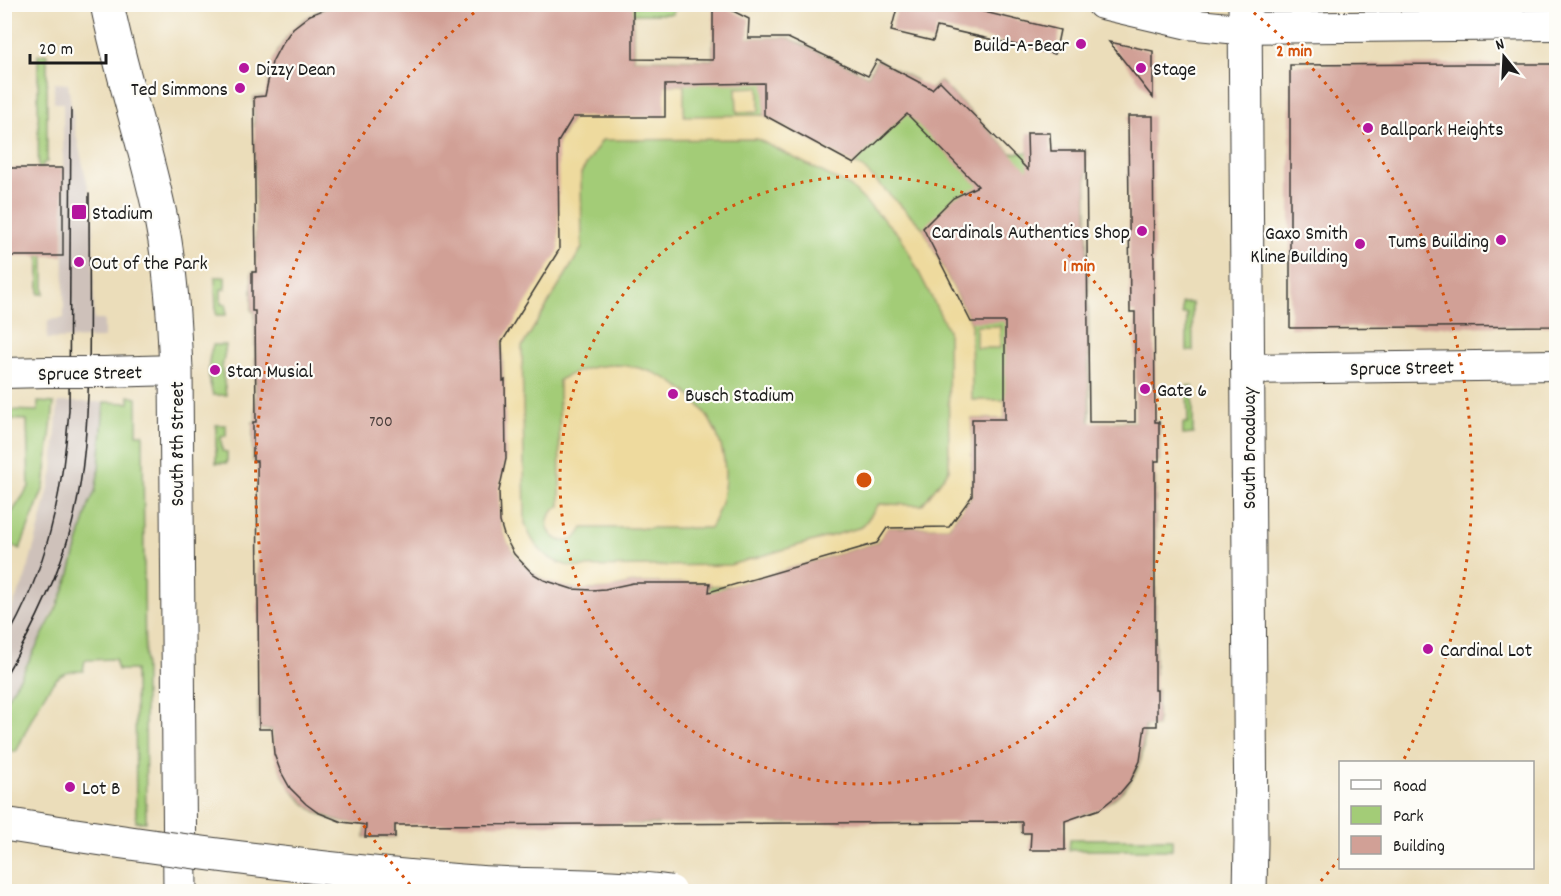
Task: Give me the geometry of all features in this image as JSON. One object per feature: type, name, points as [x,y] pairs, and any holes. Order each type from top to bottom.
[{"type":"main road","name":"South 8th Street","points":[[107,4],[120,64],[161,219],[172,296],[176,370],[180,891]]},
{"type":"main road","name":"South Broadway","points":[[1245,16],[1251,891]]},
{"type":"main road","points":[[4,824],[266,862],[462,881],[670,891]]},
{"type":"street","points":[[1102,4],[1188,24],[1245,16],[1557,25]]},
{"type":"street","name":"Spruce Street","points":[[1247,369],[1557,365]]},
{"type":"street","name":"Spruce Street","points":[[4,373],[176,370]]},
{"type":"shaded area","points":[[54,83],[68,84],[75,130],[93,208],[94,320],[104,320],[104,338],[47,339],[48,320],[64,318],[63,103],[54,103]]},
{"type":"shaded area","points":[[58,402],[104,402],[95,492],[89,504],[69,577],[38,644],[5,701],[5,621],[24,582],[40,525],[53,471]]},
{"type":"green space","name":"Busch Stadium","points":[[338,5],[673,5],[673,14],[633,14],[633,59],[713,60],[713,39],[788,38],[868,76],[877,60],[916,80],[908,97],[915,105],[940,81],[1011,153],[1086,151],[1090,425],[1117,422],[1159,422],[1159,461],[1150,461],[1149,478],[1155,478],[1155,674],[1150,674],[1151,690],[1157,690],[1157,726],[1145,726],[1141,759],[1136,772],[1120,793],[1110,802],[1086,814],[1059,820],[1051,833],[1022,833],[1022,817],[786,818],[787,823],[659,818],[658,824],[395,819],[395,837],[365,837],[366,824],[342,822],[327,817],[313,810],[301,800],[283,775],[277,760],[273,730],[259,729],[258,700],[264,700],[263,461],[253,461],[253,422],[256,422],[255,312],[252,311],[252,272],[261,272],[261,258],[256,258],[255,141],[260,127],[254,126],[254,97],[267,96],[278,50],[296,26],[322,10]]},
{"type":"green space","points":[[47,54],[47,162],[43,163],[44,294],[39,294],[38,55]]},
{"type":"green space","points":[[215,277],[225,277],[225,289],[221,289],[221,304],[226,304],[226,315],[216,315]]},
{"type":"green space","points":[[1182,303],[1192,303],[1193,351],[1187,351],[1187,314],[1182,314]]},
{"type":"green space","points":[[213,345],[226,345],[222,368],[226,395],[213,395],[211,389],[209,364]]},
{"type":"green space","points":[[1187,386],[1193,386],[1193,434],[1183,435],[1183,423],[1188,423]]},
{"type":"green space","points":[[129,396],[137,398],[137,434],[143,434],[146,822],[136,822],[135,670],[118,670],[115,659],[85,660],[83,671],[69,672],[60,676],[42,700],[17,750],[14,752],[4,747],[5,701],[21,676],[56,609],[69,577],[89,504],[95,492],[104,402],[129,403]]},
{"type":"green space","points":[[38,402],[54,403],[44,487],[20,549],[5,543],[5,523],[29,487],[27,420],[5,419],[5,410],[38,411]]},
{"type":"green space","points":[[216,425],[226,425],[226,436],[221,437],[222,451],[227,452],[227,463],[216,463]]},
{"type":"green space","points":[[1070,839],[1172,839],[1172,850],[1069,850]]},
{"type":"sand","points":[[665,85],[684,85],[684,116],[764,115],[863,168],[923,228],[971,322],[972,400],[1005,400],[1005,419],[972,419],[972,496],[949,527],[888,528],[877,543],[731,586],[710,586],[709,583],[633,583],[615,587],[615,589],[570,588],[547,582],[525,566],[513,552],[504,536],[498,504],[498,460],[504,380],[502,342],[558,142],[573,117]],"holes":[[[757,139],[850,186],[901,237],[948,330],[949,470],[922,505],[879,504],[862,527],[730,565],[576,567],[558,562],[543,553],[528,532],[525,523],[522,347],[582,248],[581,173],[602,140]]]},
{"type":"sand","points":[[759,87],[759,111],[737,112],[736,88]]},
{"type":"sand","points":[[976,326],[1000,326],[1000,348],[976,348]]},
{"type":"sand","points":[[616,365],[645,370],[671,381],[693,399],[710,420],[721,445],[725,472],[722,500],[710,528],[583,528],[576,537],[568,541],[553,536],[549,530],[548,522],[551,513],[560,506],[559,380],[586,369]]},
{"type":"building","name":"Busch Stadium","points":[[338,4],[633,4],[633,59],[713,60],[713,4],[719,4],[749,19],[748,38],[788,38],[868,76],[877,60],[932,89],[940,81],[1028,170],[1027,133],[1050,133],[1051,151],[1086,151],[1089,422],[1135,422],[1135,312],[1130,312],[1128,116],[1153,116],[1155,422],[1159,422],[1159,461],[1155,461],[1157,726],[1145,726],[1140,761],[1131,780],[1120,793],[1100,809],[1065,821],[1065,850],[1030,850],[1031,833],[1022,833],[1022,822],[395,825],[395,837],[365,837],[366,825],[342,822],[317,812],[290,788],[274,754],[272,729],[259,729],[257,461],[253,461],[253,422],[256,422],[255,311],[252,311],[252,272],[256,272],[254,97],[265,96],[272,62],[281,45],[293,28],[310,15]],"holes":[[[764,83],[764,115],[854,164],[907,114],[978,186],[953,198],[923,228],[971,322],[1005,322],[1005,419],[972,419],[972,496],[949,527],[887,528],[877,543],[709,592],[710,583],[633,583],[592,590],[572,589],[544,580],[532,573],[514,554],[500,522],[499,491],[506,459],[502,342],[559,250],[558,142],[573,117],[665,117],[665,85]]]},
{"type":"building","points":[[898,4],[951,4],[1060,30],[1055,54],[937,27],[933,41],[891,31]]},
{"type":"building","name":"Stage","points":[[1109,42],[1153,51],[1153,98]]},
{"type":"building","points":[[1557,64],[1557,326],[1290,328],[1290,65]]},
{"type":"building","points":[[4,168],[63,168],[63,256],[4,256]]},
{"type":"tram line","points":[[4,643],[19,616],[42,560],[57,501],[66,441],[69,410],[71,109]]},
{"type":"tram line","points":[[4,678],[35,622],[60,564],[80,486],[89,371],[89,193]]},
{"type":"place","name":"Build-A-Bear","points":[[1081,44]]},
{"type":"place","name":"Dizzy Dean","points":[[244,68]]},
{"type":"place","name":"Stage","points":[[1141,68]]},
{"type":"place","name":"Ted Simmons","points":[[240,88]]},
{"type":"place","name":"Ballpark Heights","points":[[1368,128]]},
{"type":"place","name":"Stadium","points":[[79,212]]},
{"type":"place","name":"Cardinals Authentics Shop","points":[[1142,231]]},
{"type":"place","name":"Tums Building","points":[[1501,240]]},
{"type":"place","name":"Gaxo Smith Kline Building","points":[[1360,244]]},
{"type":"place","name":"Out of the Park","points":[[79,262]]},
{"type":"place","name":"Stan Musial","points":[[215,370]]},
{"type":"place","name":"Gate 6","points":[[1145,389]]},
{"type":"place","name":"Busch Stadium","points":[[673,394]]},
{"type":"place","name":"Cardinal Lot","points":[[1428,649]]},
{"type":"place","name":"Lot B","points":[[70,787]]}]
